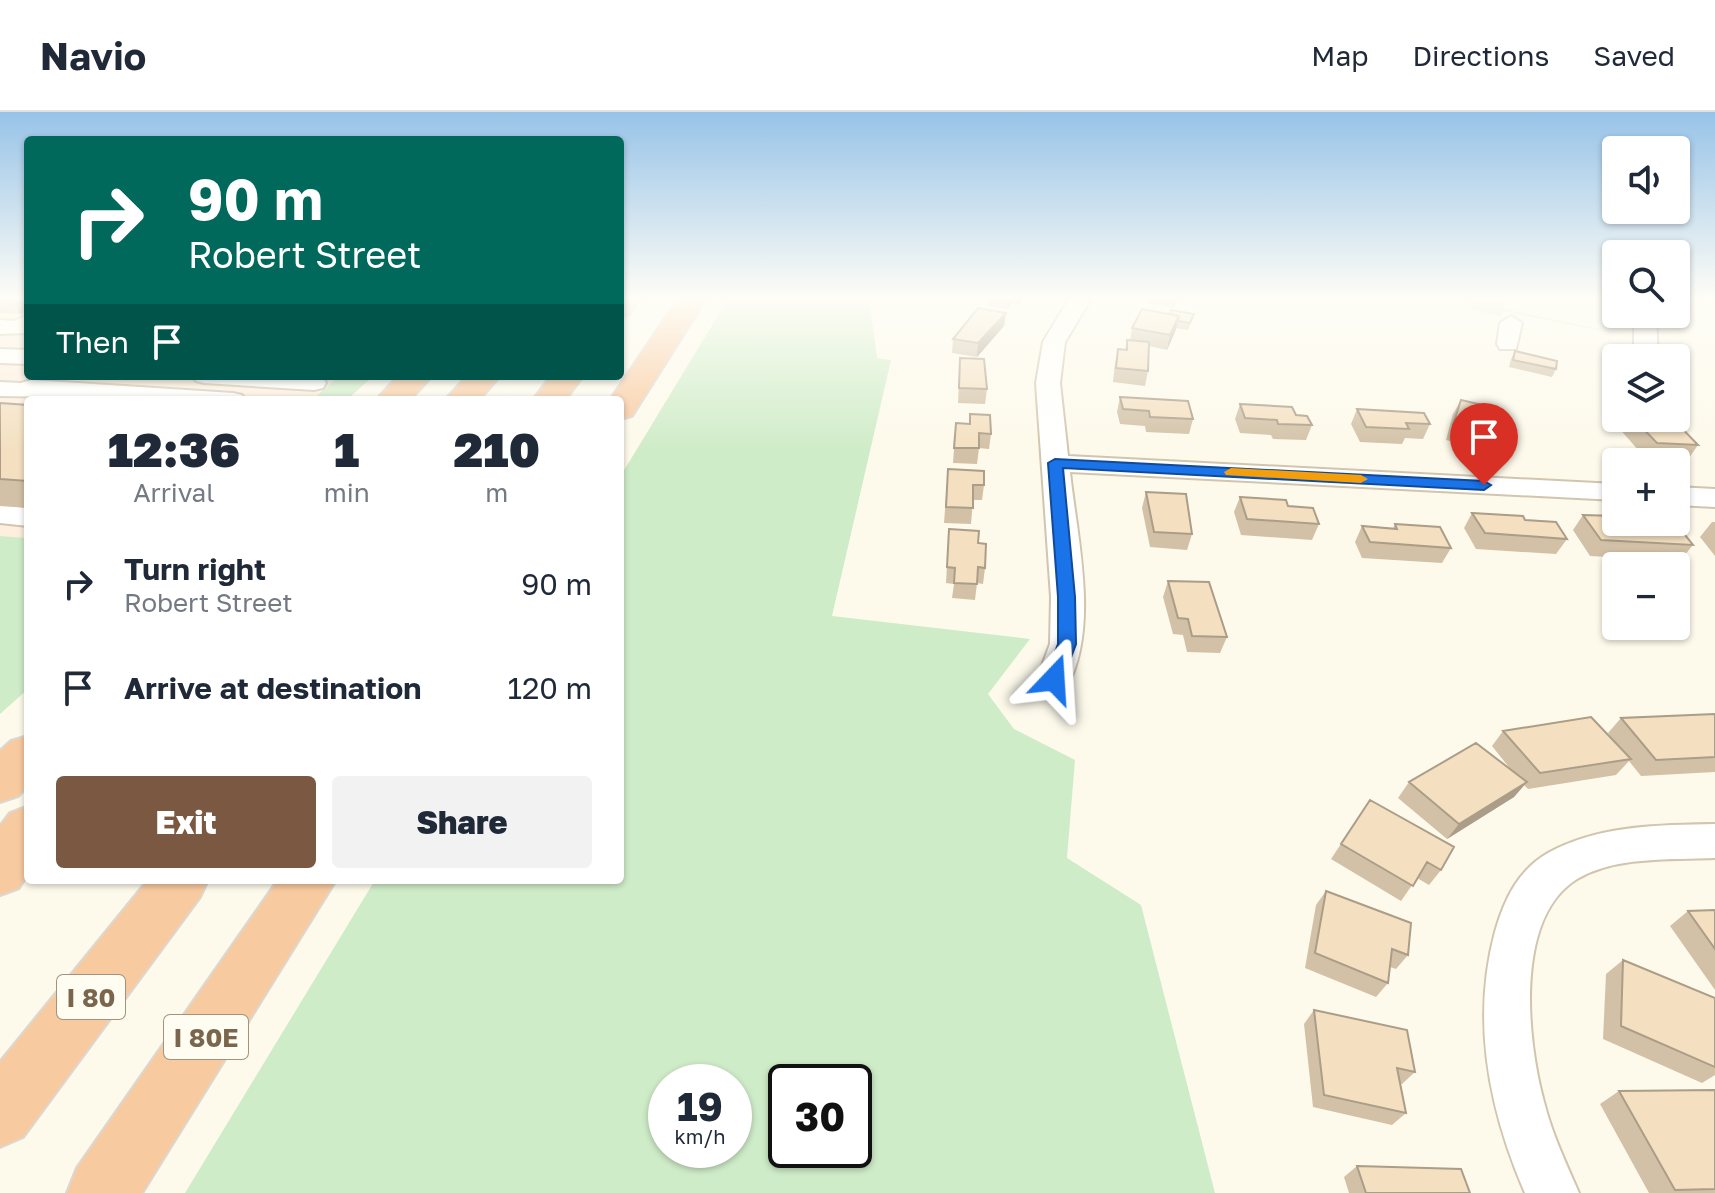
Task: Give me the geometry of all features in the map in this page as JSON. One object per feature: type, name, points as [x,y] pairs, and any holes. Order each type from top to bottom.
[{"type":"highway","points":[[624,403],[659,349]]},
{"type":"highway","points":[[396,396],[412,380]]},
{"type":"highway","points":[[432,396],[447,380]]},
{"type":"highway","points":[[465,396],[480,380]]},
{"type":"highway","points":[[0,782],[24,759]]},
{"type":"highway","points":[[0,871],[24,834]]},
{"type":"highway","points":[[0,900],[24,874]]},
{"type":"highway","name":"I 80","points":[[0,1114],[178,884]]},
{"type":"highway","name":"I 80E","points":[[102,1193],[306,884]]},
{"type":"street","points":[[1052,349],[1048,402],[1067,597],[1067,644],[1054,679]]},
{"type":"street","points":[[0,356],[24,357]]},
{"type":"street","points":[[247,380],[311,386]]},
{"type":"street","points":[[0,409],[35,385]]},
{"type":"street","points":[[0,389],[35,385],[180,396]]},
{"type":"street","points":[[1055,463],[1602,491]]},
{"type":"street","points":[[1690,497],[1715,498]]},
{"type":"street","points":[[0,514],[24,517]]},
{"type":"street","points":[[1552,1193],[1523,1116],[1509,1055],[1506,1008],[1509,964],[1524,908],[1545,879],[1576,861],[1614,849],[1715,841]]},
{"type":"shaded area","points":[[0,349],[24,349],[24,380],[334,380],[316,396],[24,396],[24,538],[0,536]]},
{"type":"green space","points":[[697,349],[876,349],[877,358],[891,360],[832,616],[1030,639],[988,694],[1014,729],[1075,760],[1067,858],[1141,905],[1215,1193],[185,1193],[373,884],[624,884],[624,470]]},
{"type":"green space","points":[[334,380],[369,380],[351,396],[316,396]]},
{"type":"green space","points":[[0,536],[24,538],[24,693],[0,714]]},
{"type":"building","points":[[1118,349],[1149,349],[1148,371],[1116,368]]},
{"type":"building","points":[[1515,351],[1557,361],[1556,369],[1513,360]]},
{"type":"building","points":[[960,358],[984,359],[987,389],[959,388]]},
{"type":"building","points":[[1120,397],[1188,401],[1193,419],[1150,417],[1149,411],[1123,409]]},
{"type":"building","points":[[1461,400],[1496,408],[1490,434],[1453,425]]},
{"type":"building","points":[[0,403],[24,405],[24,481],[0,479]]},
{"type":"building","points":[[1240,404],[1292,407],[1296,415],[1307,416],[1312,425],[1278,424],[1277,420],[1245,418]]},
{"type":"building","points":[[1357,409],[1424,413],[1430,424],[1406,423],[1409,429],[1366,427]]},
{"type":"building","points":[[970,414],[990,415],[991,434],[979,433],[979,448],[954,448],[956,423],[970,424]]},
{"type":"building","points":[[1646,432],[1685,432],[1698,445],[1657,443]]},
{"type":"building","points":[[948,469],[984,471],[984,485],[973,485],[973,508],[946,507]]},
{"type":"building","points":[[1146,492],[1186,494],[1192,534],[1154,532]]},
{"type":"building","points":[[1240,497],[1286,500],[1288,506],[1313,508],[1319,524],[1247,519]]},
{"type":"building","points":[[1472,513],[1523,516],[1525,520],[1556,522],[1567,539],[1485,533]]},
{"type":"building","points":[[1583,515],[1602,516],[1602,536],[1686,536],[1693,545],[1601,540]]},
{"type":"building","points":[[1395,524],[1440,527],[1451,548],[1370,542],[1362,526],[1397,529]]},
{"type":"building","points":[[949,529],[979,531],[978,543],[986,544],[985,568],[978,567],[977,584],[954,583],[955,568],[947,567]]},
{"type":"building","points":[[1168,581],[1209,582],[1227,637],[1192,636],[1188,619],[1178,618]]},
{"type":"building","points":[[1715,714],[1715,757],[1656,760],[1621,718]]},
{"type":"building","points":[[1591,717],[1631,759],[1540,773],[1503,731]]},
{"type":"building","points":[[1476,743],[1527,782],[1459,824],[1409,782]]},
{"type":"building","points":[[1370,800],[1454,847],[1441,870],[1427,862],[1413,886],[1341,844]]},
{"type":"building","points":[[1326,891],[1411,923],[1408,955],[1392,949],[1388,983],[1315,953]]},
{"type":"building","points":[[1715,910],[1715,949],[1688,911]]},
{"type":"building","points":[[1623,960],[1715,998],[1715,1067],[1621,1026]]},
{"type":"building","points":[[1314,1010],[1407,1030],[1415,1072],[1397,1068],[1406,1113],[1324,1095]]},
{"type":"building","points":[[1715,1090],[1715,1189],[1675,1190],[1619,1091]]},
{"type":"building","points":[[1357,1166],[1461,1169],[1470,1193],[1366,1193]]},
{"type":"slow traffic","points":[[1231,472],[1361,479]]},
{"type":"route","points":[[1054,679],[1067,644],[1067,597],[1055,463],[1484,485]]}]
